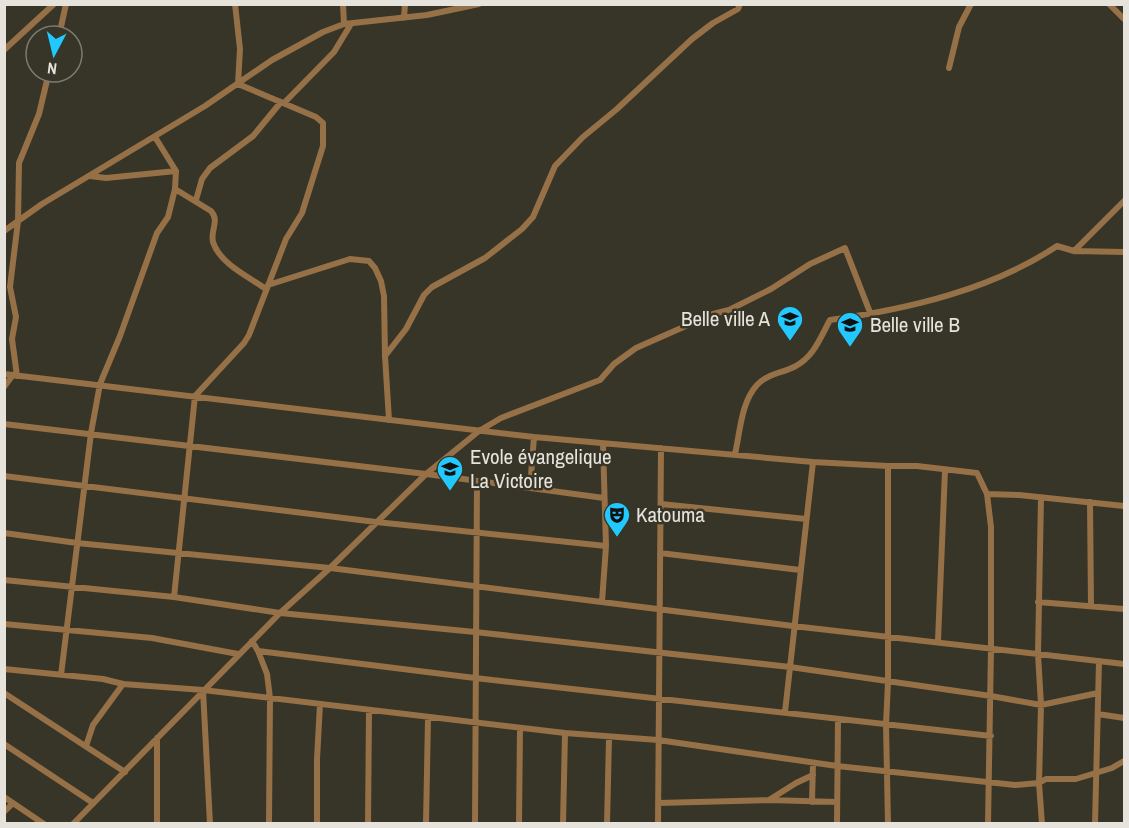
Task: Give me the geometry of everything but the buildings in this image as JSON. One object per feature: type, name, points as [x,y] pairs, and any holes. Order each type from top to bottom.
[{"type":"street","points":[[4,50],[54,4]]},
{"type":"street","points":[[62,24],[66,4]]},
{"type":"street","points":[[234,4],[240,49],[238,84]]},
{"type":"street","points":[[196,200],[202,179],[210,168],[254,135],[282,102],[334,52],[347,24],[343,4]]},
{"type":"street","points":[[404,18],[405,4]]},
{"type":"street","points":[[4,231],[18,220],[323,32],[347,24],[404,18],[479,4]]},
{"type":"street","points":[[385,356],[406,329],[424,295],[432,287],[485,258],[522,229],[533,217],[555,166],[583,137],[692,39],[713,22],[738,9],[740,4]]},
{"type":"street","points":[[949,68],[959,27],[970,4]]},
{"type":"street","points":[[1109,4],[1125,19]]},
{"type":"street","points":[[4,387],[15,375],[12,339],[16,317],[9,287],[18,220],[19,163],[39,114],[46,84]]},
{"type":"street","points":[[174,597],[195,396],[244,343],[252,328],[286,239],[302,213],[323,146],[323,123],[316,117],[238,84]]},
{"type":"street","points":[[62,675],[90,433],[100,384],[157,233],[168,217],[176,189],[176,171],[155,137]]},
{"type":"street","points":[[90,176],[106,178],[176,171]]},
{"type":"street","points":[[176,189],[196,200],[215,216],[212,238],[222,257],[267,287]]},
{"type":"street","points":[[1074,251],[1125,201]]},
{"type":"street","points":[[735,454],[748,399],[756,385],[806,360],[821,339],[830,320],[900,309],[960,292],[1034,262],[1058,246],[1074,251],[1125,252]]},
{"type":"street","points":[[73,824],[280,613],[330,568],[426,474],[479,431],[501,418],[600,380],[614,364],[636,348],[713,314],[729,310],[771,289],[810,264],[845,248],[871,315]]},
{"type":"street","points":[[267,287],[351,259],[369,261],[381,281],[384,296],[389,420]]},
{"type":"street","points":[[4,374],[534,437],[813,462],[917,466],[977,473],[987,494],[991,527],[991,736],[988,824]]},
{"type":"street","points":[[4,424],[426,474],[604,498]]},
{"type":"street","points":[[530,488],[534,437]]},
{"type":"street","points":[[602,602],[606,546],[603,444]]},
{"type":"street","points":[[658,824],[661,448]]},
{"type":"street","points":[[785,712],[813,462]]},
{"type":"street","points":[[888,466],[886,725],[888,824]]},
{"type":"street","points":[[938,641],[945,470]]},
{"type":"street","points":[[4,476],[376,522],[606,546]]},
{"type":"street","points":[[475,824],[477,481]]},
{"type":"street","points":[[987,494],[1125,506]]},
{"type":"street","points":[[1041,498],[1038,654],[1041,705],[1039,783],[1042,824]]},
{"type":"street","points":[[1090,502],[1091,606]]},
{"type":"street","points":[[661,504],[806,519]]},
{"type":"street","points":[[4,533],[77,543],[330,568],[659,608],[793,627],[938,641],[1125,664]]},
{"type":"street","points":[[660,552],[800,570]]},
{"type":"street","points":[[4,580],[174,597],[280,613],[789,667],[1041,705],[1098,693]]},
{"type":"street","points":[[1038,602],[1125,609]]},
{"type":"street","points":[[4,624],[152,638],[238,654]]},
{"type":"street","points":[[252,641],[267,675],[270,698],[269,824]]},
{"type":"street","points":[[258,651],[475,678],[991,736]]},
{"type":"street","points":[[1095,824],[1099,661]]},
{"type":"street","points":[[4,669],[609,738],[658,740],[813,763],[1015,785],[1039,783],[1046,779],[1076,779],[1112,768],[1125,761]]},
{"type":"street","points":[[86,746],[93,726],[123,684]]},
{"type":"street","points":[[203,690],[210,824]]},
{"type":"street","points":[[4,693],[125,772]]},
{"type":"street","points":[[317,824],[320,704]]},
{"type":"street","points":[[368,824],[369,710]]},
{"type":"street","points":[[1098,714],[1125,718]]},
{"type":"street","points":[[426,824],[428,718]]},
{"type":"street","points":[[837,824],[838,720]]},
{"type":"street","points":[[519,824],[520,728]]},
{"type":"street","points":[[563,824],[565,733]]},
{"type":"street","points":[[157,738],[157,824]]},
{"type":"street","points":[[607,824],[609,738]]},
{"type":"street","points":[[4,744],[93,803]]},
{"type":"street","points":[[812,802],[813,763]]},
{"type":"street","points":[[768,801],[813,775]]},
{"type":"street","points":[[4,797],[44,824]]},
{"type":"street","points":[[658,803],[837,802]]},
{"type":"street","points":[[4,812],[13,803]]},
{"type":"place","name":"Belle ville A","points":[[790,342]]},
{"type":"place","name":"Belle ville B","points":[[850,348]]},
{"type":"place","name":"Evole évangelique La Victoire","points":[[450,492]]},
{"type":"place","name":"Katouma","points":[[617,538]]}]
